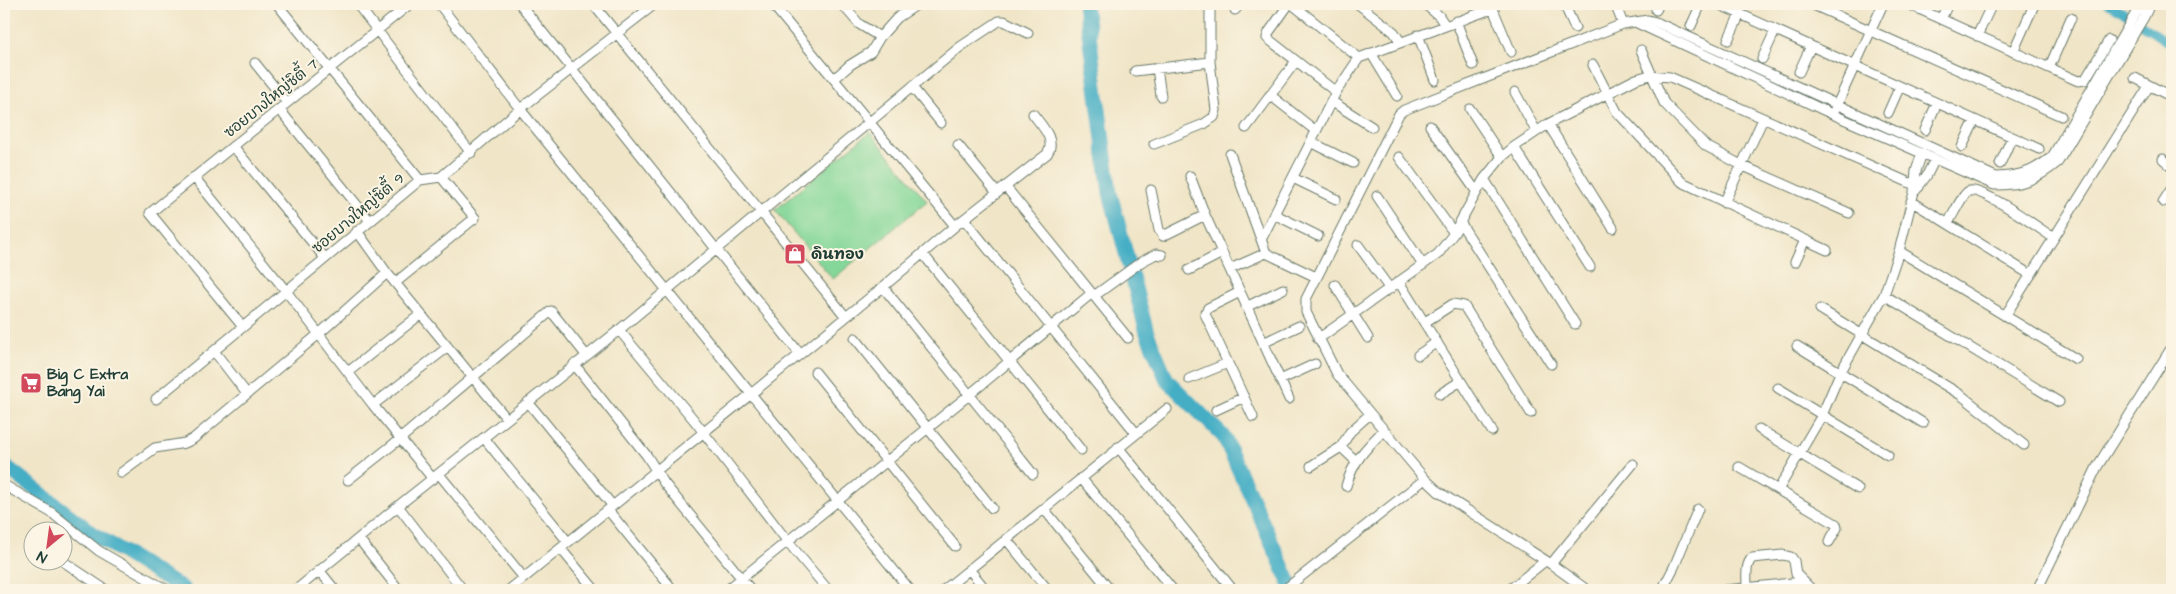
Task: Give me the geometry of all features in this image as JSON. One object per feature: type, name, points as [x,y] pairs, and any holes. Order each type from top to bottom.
[{"type":"street","points":[[277,4],[420,180]]},
{"type":"street","points":[[356,4],[471,153]]},
{"type":"street","name":"ซอยบางใหญ่ซิตี้ 7","points":[[243,327],[150,213],[410,4]]},
{"type":"street","points":[[439,4],[520,109],[668,289],[910,590]]},
{"type":"street","points":[[520,4],[570,69],[800,354]]},
{"type":"street","points":[[593,4],[846,317]]},
{"type":"street","points":[[395,283],[475,218],[441,177],[520,109],[655,4]]},
{"type":"street","points":[[772,4],[955,226]]},
{"type":"street","points":[[842,4],[859,24],[880,38]]},
{"type":"street","points":[[834,79],[850,65],[871,52],[897,18],[918,4]]},
{"type":"street","points":[[1154,144],[1204,124],[1214,117],[1216,110],[1210,62],[1210,4]]},
{"type":"street","points":[[1359,58],[1290,4],[1267,38],[1372,127]]},
{"type":"street","points":[[1358,4],[1394,32],[1400,41]]},
{"type":"street","points":[[1425,4],[1439,16],[1445,25]]},
{"type":"street","points":[[1564,4],[1575,28]]},
{"type":"street","points":[[1615,4],[1623,24]]},
{"type":"street","points":[[1691,26],[1701,4]]},
{"type":"street","points":[[1718,4],[2039,149]]},
{"type":"street","points":[[1811,4],[2061,116]]},
{"type":"street","points":[[1834,109],[1883,4]]},
{"type":"street","points":[[1908,4],[2082,82],[2109,40]]},
{"type":"street","points":[[1941,19],[1948,4]]},
{"type":"street","points":[[1978,36],[1992,4]]},
{"type":"street","points":[[2140,17],[2141,4]]},
{"type":"street","points":[[1587,590],[1548,562],[1439,492],[1425,479],[1337,374],[1318,339],[1305,305],[1316,277],[1399,114],[1404,110],[1623,24],[1637,23],[1834,109],[1994,185],[2017,185],[2040,177],[2058,162],[2088,105],[2140,17],[2150,4]]},
{"type":"street","points":[[2013,52],[2034,5]]},
{"type":"street","points":[[1262,238],[1334,96],[1359,58],[1492,6],[1511,52]]},
{"type":"street","points":[[1728,40],[1740,14]]},
{"type":"street","points":[[2049,68],[2071,18]]},
{"type":"street","points":[[296,590],[618,330],[960,47],[992,24],[1004,21],[1028,33]]},
{"type":"street","points":[[1456,21],[1472,65]]},
{"type":"street","points":[[1762,59],[1775,31]]},
{"type":"street","points":[[1418,35],[1435,80]]},
{"type":"street","points":[[1800,72],[1811,46]]},
{"type":"street","points":[[1640,50],[1664,103],[1694,134],[1714,151],[1849,213]]},
{"type":"street","points":[[1371,53],[1397,96]]},
{"type":"street","points":[[1246,128],[1296,61]]},
{"type":"street","points":[[1135,71],[1210,62]]},
{"type":"street","points":[[255,63],[287,103]]},
{"type":"street","points":[[1593,65],[1606,94],[1617,112],[1682,182],[1827,250]]},
{"type":"street","points":[[1157,68],[1161,96]]},
{"type":"street","points":[[1318,339],[1438,254],[1454,234],[1484,179],[1514,146],[1548,124],[1590,102],[1636,79],[1650,75],[1670,78],[1914,191],[1948,223],[2031,275]]},
{"type":"street","points":[[2135,78],[2172,97]]},
{"type":"street","points":[[1888,113],[1900,86]]},
{"type":"street","points":[[2005,316],[2149,86]]},
{"type":"street","points":[[912,87],[941,123]]},
{"type":"street","points":[[1516,92],[1536,131]]},
{"type":"street","points":[[1270,95],[1316,132]]},
{"type":"street","points":[[1925,130],[1938,103]]},
{"type":"street","points":[[279,109],[370,221]]},
{"type":"street","points":[[1470,109],[1502,157]]},
{"type":"street","points":[[514,589],[524,578],[610,507],[752,394],[1049,151],[1050,140],[1033,114]]},
{"type":"street","points":[[1724,203],[1762,119]]},
{"type":"street","points":[[1962,147],[1975,120]]},
{"type":"street","points":[[1548,124],[1613,228]]},
{"type":"street","points":[[1430,126],[1476,191]]},
{"type":"street","points":[[2000,164],[2012,137]]},
{"type":"street","points":[[1311,142],[1354,163]]},
{"type":"street","points":[[958,145],[997,193]]},
{"type":"street","points":[[234,146],[325,258]]},
{"type":"street","points":[[1514,146],[1590,267]]},
{"type":"street","points":[[1230,154],[1266,252],[1316,277]]},
{"type":"street","points":[[1778,490],[1822,415],[1840,373],[1884,295],[1899,251],[1914,191],[1930,154]]},
{"type":"street","points":[[1914,191],[1930,154]]},
{"type":"street","points":[[1399,157],[1454,234]]},
{"type":"street","points":[[2163,159],[2172,167]]},
{"type":"street","points":[[1190,176],[1205,215],[1288,399]]},
{"type":"street","name":"ซอยบางใหญ่ซิตี้ 9","points":[[156,400],[420,180],[441,177]]},
{"type":"street","points":[[194,178],[320,333],[400,439],[436,477],[524,578]]},
{"type":"street","points":[[1293,178],[1336,199]]},
{"type":"street","points":[[1484,179],[1575,324]]},
{"type":"street","points":[[1005,186],[1128,338]]},
{"type":"street","points":[[1151,190],[1158,230],[1163,236],[1205,215]]},
{"type":"street","points":[[2163,202],[2171,190]]},
{"type":"street","points":[[1948,223],[1965,194],[1972,191],[1987,195],[2054,238]]},
{"type":"street","points":[[1377,196],[1423,265]]},
{"type":"street","points":[[1274,214],[1318,236]]},
{"type":"street","points":[[964,219],[1052,326],[1136,433]]},
{"type":"street","points":[[1460,222],[1551,364]]},
{"type":"street","points":[[357,232],[395,283],[507,419]]},
{"type":"street","points":[[1795,262],[1805,240]]},
{"type":"street","points":[[1358,245],[1390,288]]},
{"type":"street","points":[[1899,251],[2076,359]]},
{"type":"street","points":[[1230,269],[1266,252]]},
{"type":"street","points":[[1189,270],[1222,253]]},
{"type":"street","points":[[924,254],[1082,450]]},
{"type":"street","points":[[727,590],[1052,326],[1141,262],[1156,254],[1162,255]]},
{"type":"street","points":[[121,473],[155,448],[185,443],[193,439],[320,333],[387,273]]},
{"type":"street","points":[[1400,282],[1492,431]]},
{"type":"street","points":[[1335,284],[1368,338]]},
{"type":"street","points":[[883,287],[1033,474]]},
{"type":"street","points":[[1246,307],[1283,289]]},
{"type":"street","points":[[1240,292],[1210,307],[1206,311],[1253,417]]},
{"type":"street","points":[[1884,295],[2059,402]]},
{"type":"street","points":[[1424,322],[1453,304],[1464,306],[1531,413]]},
{"type":"street","points":[[1820,309],[1961,395],[2024,445]]},
{"type":"street","points":[[348,480],[400,439],[472,376],[551,311],[586,355]]},
{"type":"street","points":[[348,372],[421,314]]},
{"type":"street","points":[[1264,343],[1299,326]]},
{"type":"street","points":[[618,330],[828,590]]},
{"type":"street","points":[[855,338],[992,508]]},
{"type":"street","points":[[1418,355],[1437,342]]},
{"type":"street","points":[[1796,346],[1923,423]]},
{"type":"street","points":[[373,405],[448,347]]},
{"type":"street","points":[[2037,590],[2097,467],[2172,347]]},
{"type":"street","points":[[214,351],[247,394]]},
{"type":"street","points":[[1190,379],[1228,363]]},
{"type":"street","points":[[574,364],[647,456],[655,471],[750,590]]},
{"type":"street","points":[[1280,380],[1315,364]]},
{"type":"street","points":[[815,372],[955,546]]},
{"type":"street","points":[[1440,394],[1461,381]]},
{"type":"street","points":[[1778,388],[1888,455]]},
{"type":"street","points":[[1216,410],[1244,397]]},
{"type":"street","points":[[528,402],[673,590]]},
{"type":"street","points":[[944,590],[1167,408]]},
{"type":"street","points":[[1311,466],[1341,447],[1350,432],[1370,414]]},
{"type":"street","points":[[1759,429],[1858,489]]},
{"type":"street","points":[[1346,486],[1356,461],[1384,430]]},
{"type":"street","points":[[484,438],[568,542]]},
{"type":"street","points":[[1118,447],[1233,590]]},
{"type":"street","points":[[1341,447],[1356,461]]},
{"type":"street","points":[[1509,590],[1548,562],[1633,464]]},
{"type":"street","points":[[1740,467],[1836,524],[1837,528],[1829,542]]},
{"type":"street","points":[[1081,478],[1173,590]]},
{"type":"street","points":[[1284,590],[1425,479]]},
{"type":"street","points":[[4,485],[52,513],[99,551],[167,590]]},
{"type":"street","points":[[398,506],[463,590]]},
{"type":"street","points":[[1044,508],[1110,590]]},
{"type":"street","points":[[1662,590],[1674,568],[1698,509]]},
{"type":"street","points":[[359,538],[399,590]]},
{"type":"street","points":[[1006,539],[1048,590]]},
{"type":"street","points":[[561,548],[595,590]]},
{"type":"street","points":[[1747,587],[1747,567],[1752,558],[1783,555],[1794,560],[1796,574],[1812,590]]},
{"type":"street","points":[[72,567],[106,590]]},
{"type":"street","points":[[319,570],[335,590]]},
{"type":"street","points":[[969,570],[986,590]]},
{"type":"street","points":[[1725,590],[1802,582]]},
{"type":"green space","points":[[870,132],[927,201],[833,279],[775,210]]},
{"type":"waterway","points":[[1085,4],[1110,193],[1147,333],[1167,380],[1224,437],[1293,590]]},
{"type":"waterway","points":[[2107,4],[2115,7],[2172,45]]},
{"type":"waterway","points":[[4,465],[92,533],[184,590]]},
{"type":"place","name":"ดินทอง","points":[[795,254]]},
{"type":"place","name":"Big C Extra Bang Yai","points":[[31,383]]}]
